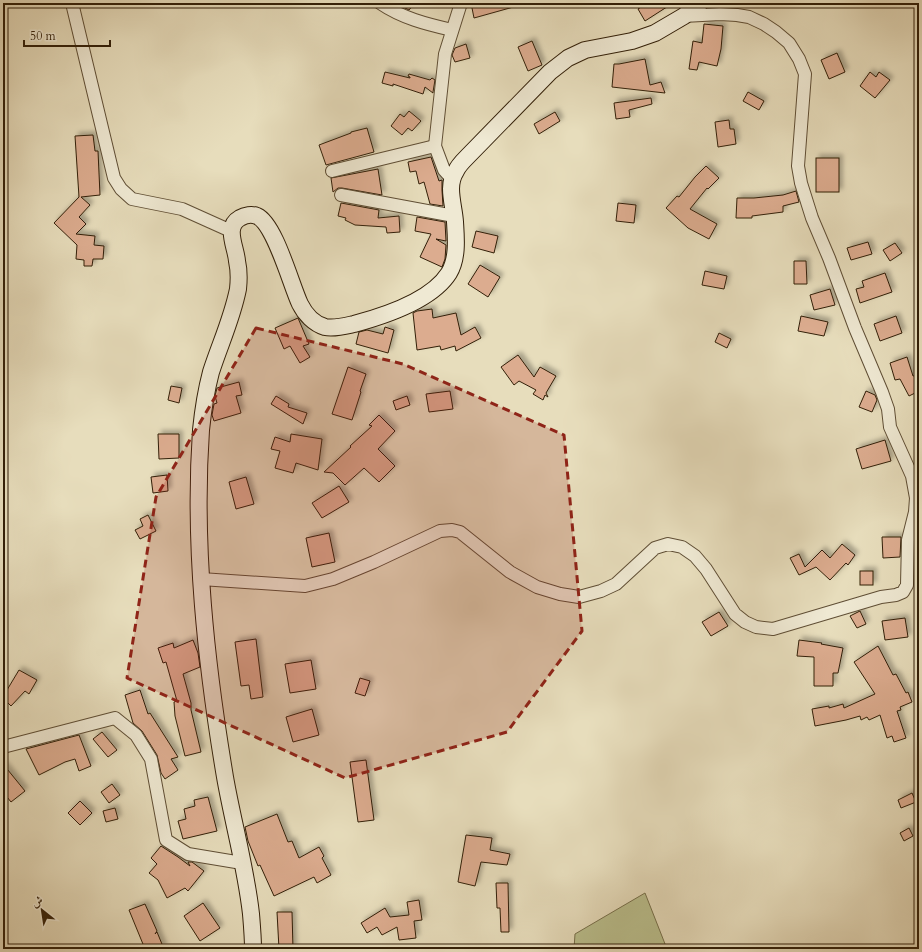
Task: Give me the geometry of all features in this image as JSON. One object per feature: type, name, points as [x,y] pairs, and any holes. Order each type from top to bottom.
[{"type":"street","points":[[72,3],[114,178],[121,189],[132,199],[182,209],[231,231]]},
{"type":"street","points":[[380,3],[396,13],[421,23],[452,30]]},
{"type":"street","points":[[453,180],[444,170],[435,146],[445,54],[461,3]]},
{"type":"street","points":[[684,16],[700,3]]},
{"type":"street","points":[[253,949],[251,912],[225,778],[204,620],[199,526],[201,429],[205,397],[212,371],[234,307],[239,282],[237,259],[231,231],[235,223],[240,218],[249,215],[258,217],[266,225],[276,244],[301,305],[311,320],[324,327],[341,327],[367,320],[418,301],[435,288],[450,272],[456,253],[454,216],[450,190],[454,172],[550,72],[568,58],[585,50],[632,41],[655,33],[709,3]]},
{"type":"street","points":[[201,579],[305,586],[333,579],[374,562],[440,531],[452,530],[460,532],[510,572],[537,586],[560,594],[580,597],[601,591],[616,584],[655,548],[668,544],[682,547],[695,556],[706,569],[735,614],[745,622],[756,627],[773,629],[874,599],[903,592],[907,585],[908,540],[915,512],[915,491],[912,476],[890,427],[888,409],[882,392],[812,218],[801,183],[798,166],[805,74],[799,59],[789,43],[764,24],[737,15],[720,14],[684,16]]},
{"type":"street","points":[[332,171],[435,146]]},
{"type":"street","points":[[340,195],[454,216]]},
{"type":"street","points":[[3,747],[115,718],[136,735],[151,759],[166,840],[188,854],[242,863]]},
{"type":"highlighted area","points":[[256,328],[403,364],[564,435],[582,631],[507,732],[345,778],[127,678],[156,497]]},
{"type":"green space","points":[[645,893],[667,949],[574,949],[575,934]]},
{"type":"building","points":[[395,3],[415,3],[409,10]]},
{"type":"building","points":[[471,3],[517,3],[517,6],[474,18]]},
{"type":"building","points":[[647,3],[673,3],[645,21],[638,9]]},
{"type":"building","points":[[704,24],[723,26],[721,49],[717,66],[699,62],[697,70],[689,69],[693,41],[702,43]]},
{"type":"building","points":[[532,41],[542,65],[528,71],[518,47]]},
{"type":"building","points":[[466,44],[470,58],[455,62],[452,55],[455,48]]},
{"type":"building","points":[[837,53],[845,72],[829,79],[821,60]]},
{"type":"building","points":[[645,59],[650,85],[661,82],[665,93],[612,87],[614,64]]},
{"type":"building","points":[[385,72],[410,78],[408,76],[409,74],[430,80],[432,78],[435,80],[433,93],[425,87],[423,94],[393,84],[393,86],[382,83]]},
{"type":"building","points":[[870,72],[876,77],[879,72],[890,80],[875,98],[860,86]]},
{"type":"building","points":[[748,92],[764,101],[759,110],[743,101]]},
{"type":"building","points":[[651,98],[652,104],[629,110],[630,117],[616,119],[614,103]]},
{"type":"building","points":[[409,111],[421,121],[412,131],[408,128],[402,135],[391,126],[400,114],[404,117]]},
{"type":"building","points":[[555,112],[560,121],[539,134],[534,124]]},
{"type":"building","points":[[729,120],[730,129],[734,129],[736,144],[718,147],[715,122]]},
{"type":"building","points":[[367,128],[374,152],[326,165],[319,145],[351,132]]},
{"type":"building","points":[[93,135],[95,151],[98,151],[100,195],[81,197],[90,205],[79,217],[86,224],[76,234],[95,236],[94,245],[104,246],[103,259],[93,259],[92,266],[84,266],[84,260],[76,259],[77,245],[54,223],[79,197],[75,136]]},
{"type":"building","points":[[431,157],[439,181],[442,180],[443,206],[430,204],[424,182],[419,184],[416,171],[410,172],[408,162]]},
{"type":"building","points":[[816,158],[839,158],[839,192],[816,192]]},
{"type":"building","points":[[706,166],[719,178],[708,189],[707,188],[690,209],[717,224],[709,239],[688,228],[666,208],[677,196],[679,197]]},
{"type":"building","points":[[378,169],[382,195],[342,188],[338,188],[333,192],[331,178]]},
{"type":"building","points":[[796,191],[799,202],[783,206],[783,212],[752,216],[752,218],[736,218],[737,198],[783,195]]},
{"type":"building","points":[[341,203],[379,210],[378,218],[399,216],[400,232],[387,233],[386,227],[355,225],[345,220],[346,218],[338,216]]},
{"type":"building","points":[[618,203],[636,205],[634,223],[616,221]]},
{"type":"building","points":[[417,217],[445,222],[446,241],[436,239],[446,245],[445,259],[442,267],[420,257],[431,234],[415,231]]},
{"type":"building","points":[[476,231],[498,236],[494,253],[472,247]]},
{"type":"building","points":[[868,242],[872,254],[851,260],[847,248]]},
{"type":"building","points":[[895,243],[902,253],[890,261],[883,250]]},
{"type":"building","points":[[794,261],[806,261],[807,284],[794,284]]},
{"type":"building","points":[[480,265],[500,277],[488,297],[468,284]]},
{"type":"building","points":[[705,271],[727,276],[724,289],[702,285]]},
{"type":"building","points":[[885,273],[892,292],[860,303],[856,289],[864,287],[862,281]]},
{"type":"building","points":[[830,289],[835,305],[814,310],[810,295]]},
{"type":"building","points":[[432,309],[433,318],[456,313],[461,335],[475,327],[481,338],[456,351],[455,346],[441,350],[440,346],[417,350],[413,313]]},
{"type":"building","points":[[801,316],[828,322],[824,336],[798,331]]},
{"type":"building","points":[[896,316],[902,333],[880,341],[874,324]]},
{"type":"building","points":[[298,318],[309,344],[303,346],[310,357],[300,363],[290,346],[284,349],[275,328]]},
{"type":"building","points":[[385,327],[394,330],[388,353],[356,344],[359,332],[367,330],[383,334]]},
{"type":"building","points":[[719,333],[731,339],[727,348],[715,342]]},
{"type":"building","points":[[518,355],[534,377],[540,367],[556,376],[546,393],[548,397],[545,395],[543,400],[533,394],[536,390],[519,381],[514,385],[501,367]]},
{"type":"building","points":[[907,357],[913,376],[919,375],[919,391],[909,396],[900,379],[895,380],[890,363]]},
{"type":"building","points":[[348,367],[366,374],[352,420],[332,414]]},
{"type":"building","points":[[239,382],[242,395],[236,396],[241,413],[214,421],[212,415],[214,404],[217,403],[215,396],[217,388]]},
{"type":"building","points":[[171,386],[182,388],[179,403],[168,400]]},
{"type":"building","points":[[450,391],[453,409],[429,412],[426,394]]},
{"type":"building","points":[[866,391],[875,395],[877,400],[872,412],[859,407]]},
{"type":"building","points":[[276,396],[289,404],[288,407],[307,413],[303,424],[271,404]]},
{"type":"building","points":[[407,396],[410,405],[396,410],[393,401]]},
{"type":"building","points":[[379,415],[395,431],[378,449],[395,466],[379,482],[364,468],[345,485],[333,473],[324,472],[372,426],[369,425]]},
{"type":"building","points":[[158,434],[179,434],[179,458],[159,459]]},
{"type":"building","points":[[291,434],[322,439],[318,470],[296,463],[293,473],[275,468],[280,451],[271,449],[275,437],[290,442]]},
{"type":"building","points":[[885,440],[891,461],[862,469],[856,449]]},
{"type":"building","points":[[167,475],[168,491],[153,493],[151,477]]},
{"type":"building","points":[[246,477],[254,504],[236,509],[229,482]]},
{"type":"building","points":[[339,486],[349,502],[322,518],[312,503]]},
{"type":"building","points":[[148,515],[156,531],[140,539],[135,530],[143,526],[140,519]]},
{"type":"building","points":[[329,533],[335,562],[312,567],[306,538]]},
{"type":"building","points":[[882,537],[901,537],[900,557],[883,558]]},
{"type":"building","points":[[842,544],[855,555],[848,565],[846,563],[830,580],[816,567],[799,575],[790,558],[799,554],[805,567],[822,550],[830,558]]},
{"type":"building","points":[[860,571],[873,571],[873,585],[860,585]]},
{"type":"building","points":[[860,611],[866,624],[857,628],[850,616]]},
{"type":"building","points":[[719,612],[728,626],[711,636],[702,622]]},
{"type":"building","points":[[905,618],[908,637],[885,640],[882,621]]},
{"type":"building","points":[[256,639],[263,697],[251,699],[249,685],[241,686],[235,642]]},
{"type":"building","points":[[193,640],[198,653],[200,667],[183,674],[191,703],[191,710],[201,752],[185,756],[175,716],[174,702],[177,701],[166,662],[163,663],[158,648],[173,643],[174,648]]},
{"type":"building","points":[[799,640],[843,648],[838,673],[833,673],[833,686],[814,686],[814,657],[797,656]]},
{"type":"building","points":[[878,646],[893,675],[896,674],[906,693],[908,692],[912,702],[900,707],[901,710],[897,711],[906,738],[894,742],[892,736],[887,738],[880,715],[869,720],[867,717],[861,720],[860,716],[815,726],[812,709],[829,706],[829,708],[843,704],[844,708],[875,694],[854,662]]},
{"type":"building","points":[[311,660],[316,689],[290,693],[285,664]]},
{"type":"building","points":[[19,670],[37,680],[29,694],[25,691],[11,706],[3,698],[3,694]]},
{"type":"building","points":[[360,678],[370,681],[365,696],[355,693]]},
{"type":"building","points":[[140,690],[148,714],[150,713],[178,757],[171,759],[178,770],[165,779],[161,773],[157,755],[142,731],[133,723],[125,695]]},
{"type":"building","points":[[312,709],[319,735],[293,742],[286,717]]},
{"type":"building","points":[[102,732],[117,750],[108,757],[93,739]]},
{"type":"building","points":[[79,735],[91,766],[79,771],[75,759],[65,762],[39,775],[26,749]]},
{"type":"building","points":[[366,760],[374,820],[358,822],[350,762]]},
{"type":"building","points":[[3,764],[25,791],[11,802],[3,792]]},
{"type":"building","points":[[112,784],[120,795],[109,803],[101,792]]},
{"type":"building","points":[[912,793],[916,802],[901,808],[898,800]]},
{"type":"building","points":[[208,797],[217,831],[183,839],[178,821],[186,819],[184,809],[195,806],[194,800]]},
{"type":"building","points":[[80,801],[92,813],[80,825],[68,813]]},
{"type":"building","points":[[115,808],[118,819],[106,822],[103,811]]},
{"type":"building","points":[[277,814],[288,842],[292,841],[299,858],[319,847],[324,856],[322,858],[331,875],[317,883],[314,877],[274,896],[260,865],[258,866],[248,841],[245,827]]},
{"type":"building","points":[[909,828],[913,836],[904,841],[900,833]]},
{"type":"building","points":[[466,835],[492,838],[490,850],[510,854],[507,865],[481,862],[475,886],[458,882]]},
{"type":"building","points":[[161,846],[190,866],[188,862],[192,862],[204,871],[188,891],[185,888],[167,898],[158,880],[149,873],[157,864],[151,858]]},
{"type":"building","points":[[496,883],[508,883],[509,932],[501,932],[500,908],[497,908]]},
{"type":"building","points":[[419,900],[422,920],[414,921],[416,938],[399,940],[397,927],[382,935],[377,927],[367,933],[361,923],[385,908],[390,917],[409,915],[407,902]]},
{"type":"building","points":[[203,903],[220,928],[200,941],[184,916]]},
{"type":"building","points":[[145,904],[157,931],[155,934],[157,932],[164,949],[145,949],[129,910]]},
{"type":"building","points":[[277,912],[292,912],[293,949],[279,949]]}]
